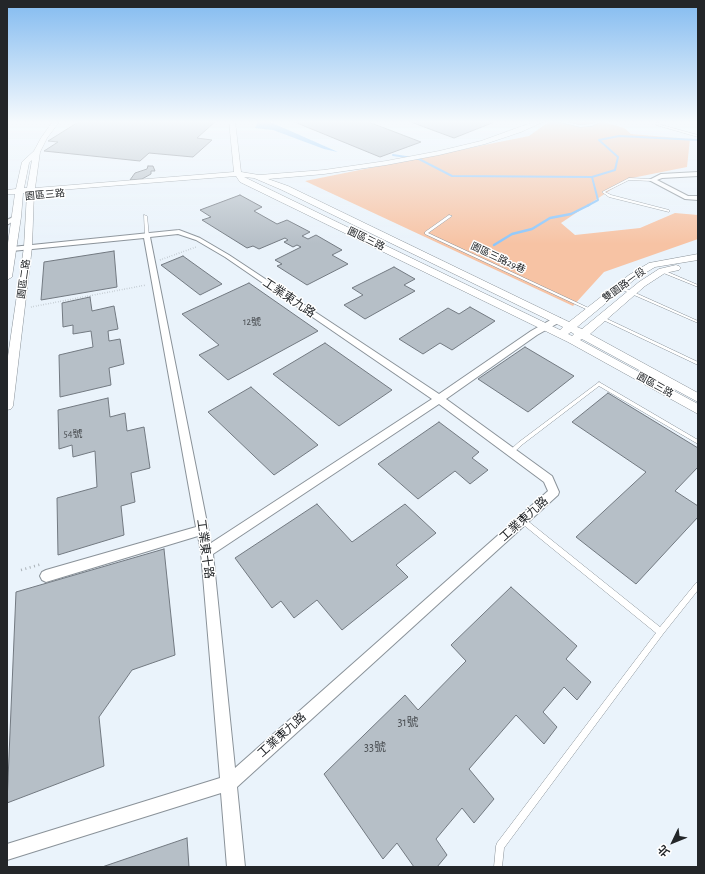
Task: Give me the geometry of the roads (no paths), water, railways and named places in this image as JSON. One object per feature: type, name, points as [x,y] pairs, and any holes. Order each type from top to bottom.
[{"type":"street","name":"園區二路","points":[[7,277],[17,217],[19,195],[26,162]]},
{"type":"street","name":"園區二路","points":[[7,406],[9,368],[20,309],[28,247],[31,194],[36,162]]},
{"type":"street","points":[[237,162],[239,173],[254,176],[278,175],[392,162]]},
{"type":"street","points":[[254,176],[321,170],[365,162]]},
{"type":"street","name":"園區三路","points":[[239,173],[572,340],[698,410]]},
{"type":"street","name":"園區三路","points":[[7,197],[239,173],[254,176],[270,182],[556,320],[698,398]]},
{"type":"street","points":[[652,180],[661,176],[698,174]]},
{"type":"street","points":[[270,182],[269,179],[278,175]]},
{"type":"street","points":[[652,180],[687,198],[698,198]]},
{"type":"street","name":"園區三路","points":[[7,192],[19,195]]},
{"type":"street","points":[[7,223],[17,217]]},
{"type":"street","name":"工業東九路","points":[[7,852],[229,783],[554,492],[548,478],[438,399],[198,239],[179,232],[12,249]]},
{"type":"street","name":"工業東十路","points":[[147,236],[207,552],[236,867]]},
{"type":"street","name":"雙園路一段","points":[[560,334],[632,277],[652,265],[698,257]]},
{"type":"street","name":"雙園路一段","points":[[572,340],[583,334],[642,284],[662,271],[698,264]]},
{"type":"street","points":[[207,552],[438,399],[544,326],[556,320]]},
{"type":"street","points":[[46,576],[203,530]]},
{"type":"lane","points":[[652,180],[629,179],[603,192],[610,196],[668,211]]},
{"type":"lane","points":[[145,216],[147,236]]},
{"type":"lane","name":"園區三路29巷","points":[[450,216],[426,233],[591,310]]},
{"type":"lane","points":[[662,271],[698,286]]},
{"type":"lane","points":[[619,287],[698,322]]},
{"type":"lane","points":[[602,318],[698,364]]},
{"type":"lane","points":[[510,452],[521,442],[599,384],[698,442]]},
{"type":"lane","points":[[522,520],[661,632]]},
{"type":"lane","points":[[498,867],[500,846],[698,585]]},
{"type":"waterway","points":[[424,162],[452,176],[592,177]]},
{"type":"waterway","points":[[592,177],[615,170],[617,162]]},
{"type":"waterway","points":[[587,206],[598,200],[592,177]]},
{"type":"waterway","points":[[494,245],[512,234],[532,229],[550,218],[571,214],[587,206]]}]
